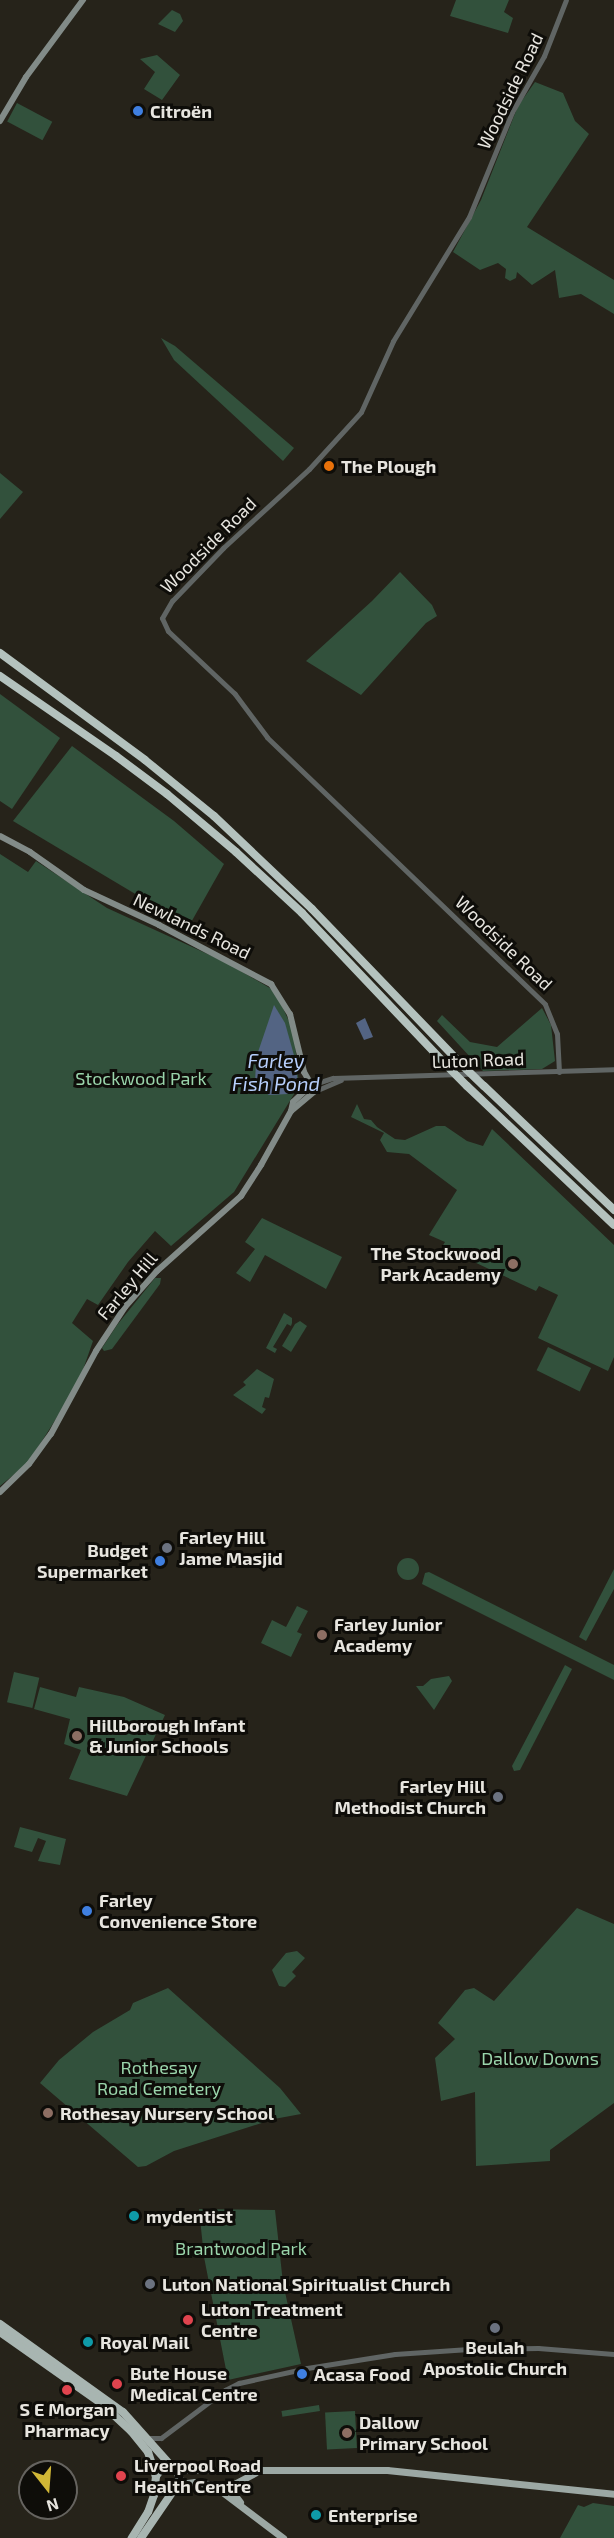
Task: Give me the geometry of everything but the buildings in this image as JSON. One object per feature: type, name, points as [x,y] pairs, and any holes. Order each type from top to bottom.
[{"type":"highway","points":[[0,653],[72,708]]},
{"type":"highway","points":[[0,658],[145,760],[214,816],[312,909],[462,1065],[614,1210]]},
{"type":"highway","points":[[0,676],[125,762],[236,852],[302,913],[467,1086],[614,1225]]},
{"type":"highway","points":[[0,2324],[76,2376],[123,2412],[179,2475],[176,2487],[141,2538]]},
{"type":"highway","points":[[0,2332],[102,2404],[131,2430],[148,2451],[156,2479],[163,2490],[176,2487]]},
{"type":"highway","points":[[132,2538],[148,2512],[156,2479],[162,2468],[174,2469]]},
{"type":"main road","points":[[0,122],[26,77],[83,0]]},
{"type":"main road","name":"Newlands Road","points":[[0,836],[30,852],[84,890],[266,980],[280,996],[290,1014],[304,1072],[313,1088]]},
{"type":"main road","points":[[300,1094],[304,1072]]},
{"type":"main road","name":"Farley Hill","points":[[291,1111],[293,1102],[300,1094],[313,1088]]},
{"type":"main road","name":"Farley Hill","points":[[0,1492],[29,1464],[51,1434],[96,1351],[125,1307],[156,1271],[241,1196],[291,1111],[313,1088]]},
{"type":"main road","points":[[174,2469],[387,2470],[614,2494]]},
{"type":"main road","points":[[220,2471],[232,2477],[237,2500],[290,2538]]},
{"type":"main road","points":[[221,2489],[228,2489],[245,2476],[263,2471]]},
{"type":"main road","points":[[176,2487],[202,2482],[221,2489],[283,2538]]},
{"type":"street","name":"Woodside Road","points":[[559,1072],[557,1034],[545,1004],[267,737],[235,694],[168,631],[162,618],[171,601],[223,548],[309,469],[361,412],[393,341],[469,217],[512,112],[545,54],[566,0]]},
{"type":"street","name":"Luton Road","points":[[313,1088],[343,1079],[614,1069]]},
{"type":"street","points":[[147,2438],[152,2440],[161,2438],[225,2390],[239,2383],[307,2368],[395,2354],[458,2349],[538,2349],[614,2354]]},
{"type":"street","points":[[158,2453],[161,2438]]},
{"type":"green space","points":[[456,0],[509,0],[504,12],[513,18],[508,33],[450,16]]},
{"type":"green space","points":[[172,10],[180,14],[183,21],[175,32],[158,24]]},
{"type":"green space","points":[[157,55],[180,75],[162,100],[144,89],[155,72],[140,59]]},
{"type":"green space","points":[[535,82],[563,93],[575,121],[589,134],[527,227],[614,280],[614,314],[581,294],[559,298],[555,270],[532,285],[517,272],[516,278],[510,281],[505,278],[506,269],[498,263],[480,270],[453,252],[481,200],[518,106]]},
{"type":"green space","points":[[17,103],[52,122],[42,140],[7,122]]},
{"type":"green space","points":[[161,338],[175,346],[294,448],[283,461],[174,360]]},
{"type":"green space","points":[[0,473],[23,492],[0,519]]},
{"type":"green space","points":[[400,572],[432,605],[437,616],[426,623],[361,695],[306,661],[372,601]]},
{"type":"green space","points":[[0,694],[60,738],[12,809],[0,801]]},
{"type":"green space","points":[[72,746],[174,821],[224,864],[189,926],[13,821]]},
{"type":"green space","name":"Stockwood Park","points":[[0,854],[28,872],[36,861],[107,908],[225,962],[275,991],[294,1032],[299,1086],[234,1192],[171,1246],[155,1231],[128,1262],[98,1305],[87,1299],[72,1323],[93,1341],[78,1384],[28,1463],[0,1486]]},
{"type":"green space","points":[[542,1008],[551,1025],[555,1061],[542,1069],[483,1071],[437,1021],[442,1015],[470,1042],[497,1047]]},
{"type":"green space","points":[[357,1104],[364,1119],[371,1120],[395,1139],[405,1140],[436,1126],[445,1126],[467,1141],[483,1146],[492,1129],[614,1245],[614,1357],[608,1371],[538,1338],[558,1295],[539,1286],[536,1291],[442,1247],[445,1242],[429,1235],[457,1190],[409,1154],[387,1152],[380,1140],[384,1133],[351,1117]]},
{"type":"green space","points":[[262,1218],[342,1257],[326,1289],[265,1255],[250,1282],[236,1273],[255,1249],[245,1242]]},
{"type":"green space","points":[[155,1278],[161,1278],[160,1284],[112,1349],[104,1351],[102,1348],[117,1325]]},
{"type":"green space","points":[[284,1313],[292,1318],[292,1323],[291,1326],[287,1324],[273,1347],[277,1349],[275,1353],[266,1348]]},
{"type":"green space","points":[[300,1321],[307,1326],[291,1352],[282,1346],[295,1324]]},
{"type":"green space","points":[[548,1347],[591,1368],[580,1391],[537,1370]]},
{"type":"green space","points":[[257,1369],[274,1379],[269,1398],[265,1397],[262,1407],[266,1409],[262,1414],[233,1395],[246,1385],[243,1382]]},
{"type":"green space","points":[[404,1558],[412,1558],[419,1565],[419,1573],[412,1580],[404,1580],[397,1573],[397,1565]]},
{"type":"green space","points":[[614,1569],[614,1589],[586,1641],[579,1637]]},
{"type":"green space","points":[[429,1572],[614,1665],[614,1680],[422,1584],[425,1573]]},
{"type":"green space","points":[[297,1606],[308,1611],[297,1632],[302,1634],[291,1657],[261,1643],[272,1620],[286,1627]]},
{"type":"green space","points":[[565,1665],[572,1669],[520,1770],[514,1771],[512,1766]]},
{"type":"green space","points":[[14,1672],[39,1678],[32,1708],[7,1702]]},
{"type":"green space","points":[[449,1676],[452,1681],[434,1710],[416,1686],[423,1686],[431,1679]]},
{"type":"green space","points":[[40,1687],[76,1697],[79,1687],[124,1697],[165,1715],[127,1796],[69,1779],[81,1750],[64,1744],[70,1719],[34,1709]]},
{"type":"green space","points":[[20,1827],[66,1839],[60,1865],[38,1861],[46,1841],[38,1838],[32,1852],[14,1847]]},
{"type":"green space","name":"Dallow Downs","points":[[577,1908],[614,1924],[614,2103],[550,2150],[550,2161],[476,2166],[475,2092],[441,2101],[435,2058],[455,2039],[438,2023],[465,1990],[474,1988],[494,2001]]},
{"type":"green space","points":[[297,1951],[305,1958],[292,1972],[296,1976],[285,1987],[279,1986],[272,1970],[286,1953]]},
{"type":"green space","name":"Rothesay Road Cemetery","points":[[168,1988],[280,2088],[301,2114],[274,2119],[174,2151],[146,2166],[138,2167],[40,2083],[59,2060],[93,2032],[130,2010],[133,2003]]},
{"type":"green space","name":"Brantwood Park","points":[[199,2209],[275,2210],[283,2283],[301,2364],[228,2380],[204,2257]]},
{"type":"green space","points":[[319,2405],[320,2411],[282,2417],[281,2411]]},
{"type":"green space","points":[[355,2411],[357,2448],[327,2450],[325,2413]]},
{"type":"green space","points":[[593,2503],[614,2506],[614,2538],[560,2538],[578,2505],[584,2507]]},
{"type":"water","name":"Farley Fish Pond","points":[[274,1005],[285,1023],[295,1059],[298,1084],[288,1094],[269,1095],[255,1086],[256,1058]]},
{"type":"water","points":[[365,1018],[373,1037],[364,1040],[356,1023]]},
{"type":"place","name":"Citroën","points":[[138,111]]},
{"type":"place","name":"The Plough","points":[[329,466]]},
{"type":"place","name":"The Stockwood Park Academy","points":[[513,1264]]},
{"type":"place","name":"Farley Hill Jame Masjid","points":[[167,1548]]},
{"type":"place","name":"Budget Supermarket","points":[[160,1561]]},
{"type":"place","name":"Farley Junior Academy","points":[[322,1635]]},
{"type":"place","name":"Hillborough Infant & Junior Schools","points":[[77,1736]]},
{"type":"place","name":"Farley Hill Methodist Church","points":[[498,1797]]},
{"type":"place","name":"Farley Convenience Store","points":[[87,1911]]},
{"type":"place","name":"Rothesay Nursery School","points":[[48,2113]]},
{"type":"place","name":"mydentist","points":[[134,2216]]},
{"type":"place","name":"Luton National Spiritualist Church","points":[[150,2284]]},
{"type":"place","name":"Luton Treatment Centre","points":[[188,2320]]},
{"type":"place","name":"Beulah Apostolic Church","points":[[495,2328]]},
{"type":"place","name":"Royal Mail","points":[[88,2342]]},
{"type":"place","name":"Acasa Food","points":[[302,2374]]},
{"type":"place","name":"Bute House Medical Centre","points":[[117,2384]]},
{"type":"place","name":"S E Morgan Pharmacy","points":[[67,2390]]},
{"type":"place","name":"Dallow Primary School","points":[[347,2433]]},
{"type":"place","name":"Liverpool Road Health Centre","points":[[121,2476]]},
{"type":"place","name":"Enterprise","points":[[316,2515]]}]
